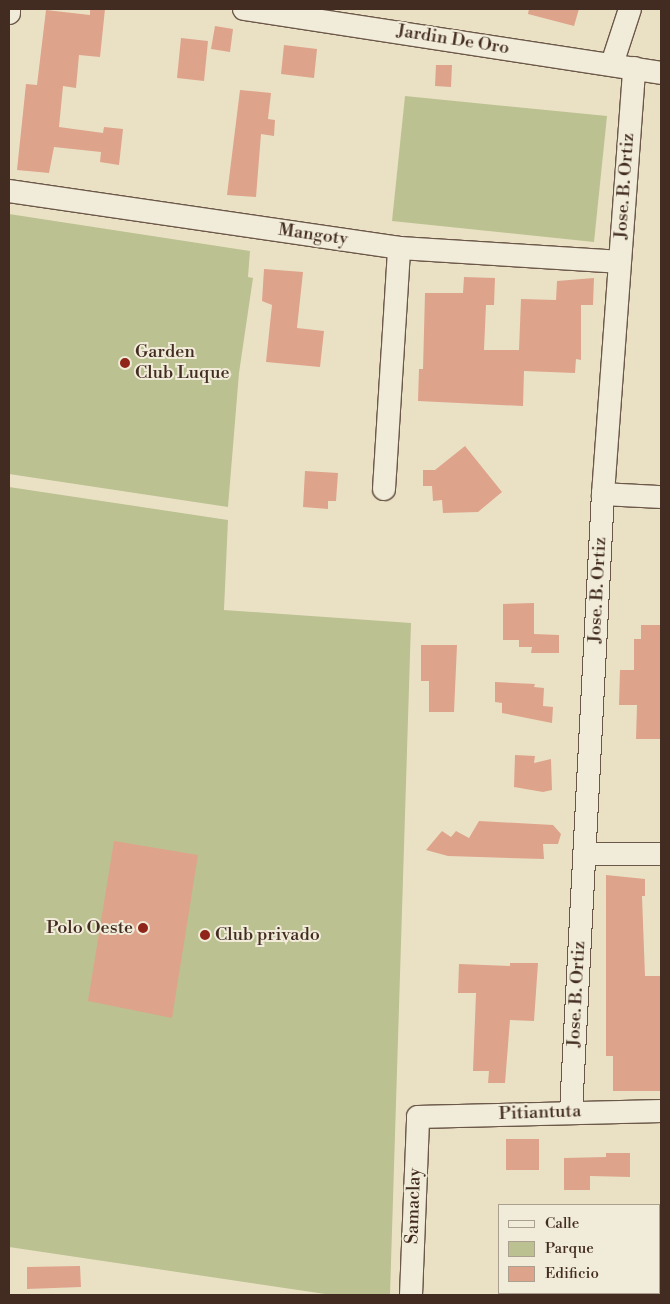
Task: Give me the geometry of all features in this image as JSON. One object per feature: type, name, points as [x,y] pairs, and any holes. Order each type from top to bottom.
[{"type":"street","points":[[9,13],[10,9]]},
{"type":"street","name":"Jardin De Oro","points":[[244,9],[623,66],[661,74]]},
{"type":"street","name":"Jose. B. Ortiz","points":[[571,1112],[603,494],[619,262],[623,66],[630,9]]},
{"type":"street","name":"Mangoty","points":[[9,192],[399,248],[619,262]]},
{"type":"street","points":[[384,489],[399,248]]},
{"type":"street","points":[[603,494],[661,497]]},
{"type":"street","points":[[584,854],[661,854]]},
{"type":"street","name":"Pitiantuta","points":[[418,1117],[661,1111]]},
{"type":"street","name":"Samaclay","points":[[411,1295],[418,1117]]},
{"type":"green space","points":[[405,96],[607,116],[594,242],[392,221]]},
{"type":"green space","name":"Garden Club Luque","points":[[9,214],[250,251],[248,277],[253,278],[239,373],[228,507],[9,474]]},
{"type":"green space","name":"Club privado","points":[[9,487],[228,520],[224,610],[411,623],[390,1295],[332,1295],[9,1247]]},
{"type":"building","points":[[90,9],[105,9],[100,57],[79,55],[76,88],[63,86],[59,127],[103,133],[104,127],[123,129],[119,165],[100,162],[101,152],[54,147],[49,173],[17,170],[26,84],[37,85],[46,10],[90,15]]},
{"type":"building","points":[[529,9],[579,9],[574,26],[528,14]]},
{"type":"building","points":[[215,26],[233,29],[230,52],[211,49]]},
{"type":"building","points":[[181,38],[208,41],[204,81],[177,78]]},
{"type":"building","points":[[284,45],[317,49],[314,78],[281,74]]},
{"type":"building","points":[[436,65],[452,65],[451,87],[435,86]]},
{"type":"building","points":[[240,90],[271,93],[268,119],[275,120],[274,136],[261,134],[256,197],[227,195]]},
{"type":"building","points":[[264,269],[303,272],[297,328],[324,331],[320,367],[266,362],[272,305],[262,301]]},
{"type":"building","points":[[464,277],[495,278],[494,305],[486,305],[484,350],[519,350],[521,299],[556,300],[557,281],[594,278],[593,305],[581,305],[581,360],[576,359],[575,373],[524,371],[523,406],[418,401],[419,369],[423,369],[425,293],[463,293]]},
{"type":"building","points":[[465,446],[502,492],[478,512],[443,513],[442,500],[433,501],[432,486],[423,486],[423,470],[435,470]]},
{"type":"building","points":[[305,471],[338,473],[336,501],[328,501],[328,509],[303,507]]},
{"type":"building","points":[[534,603],[534,634],[559,635],[559,653],[531,653],[532,647],[519,647],[519,640],[503,640],[503,604]]},
{"type":"building","points":[[641,625],[661,625],[661,739],[636,739],[637,705],[619,705],[620,670],[634,670],[634,639],[641,639]]},
{"type":"building","points":[[421,645],[457,645],[454,712],[429,712],[429,681],[421,681]]},
{"type":"building","points":[[495,682],[535,684],[534,687],[544,688],[543,706],[553,707],[552,723],[502,713],[502,703],[495,702]]},
{"type":"building","points":[[515,755],[535,756],[534,763],[551,759],[552,790],[543,792],[514,787]]},
{"type":"building","points":[[479,821],[553,825],[561,834],[558,844],[543,844],[544,859],[448,856],[426,850],[442,831],[451,837],[456,831],[469,838]]},
{"type":"building","name":"Polo Oeste","points":[[114,841],[198,855],[172,1018],[88,1001]]},
{"type":"building","points":[[606,875],[645,879],[645,896],[642,896],[645,976],[661,976],[661,1091],[613,1091],[613,1056],[606,1056]]},
{"type":"building","points":[[510,963],[538,963],[534,1021],[510,1020],[505,1083],[488,1083],[489,1071],[473,1071],[476,993],[458,993],[459,964],[510,966]]},
{"type":"building","points":[[506,1139],[539,1139],[539,1170],[506,1170]]},
{"type":"building","points":[[606,1153],[630,1153],[630,1177],[590,1176],[590,1190],[564,1190],[564,1158],[606,1157]]},
{"type":"building","points":[[80,1266],[81,1287],[27,1289],[27,1267]]},
{"type":"place","name":"Garden Club Luque","points":[[125,363]]},
{"type":"place","name":"Polo Oeste","points":[[143,928]]},
{"type":"place","name":"Club privado","points":[[205,935]]}]
